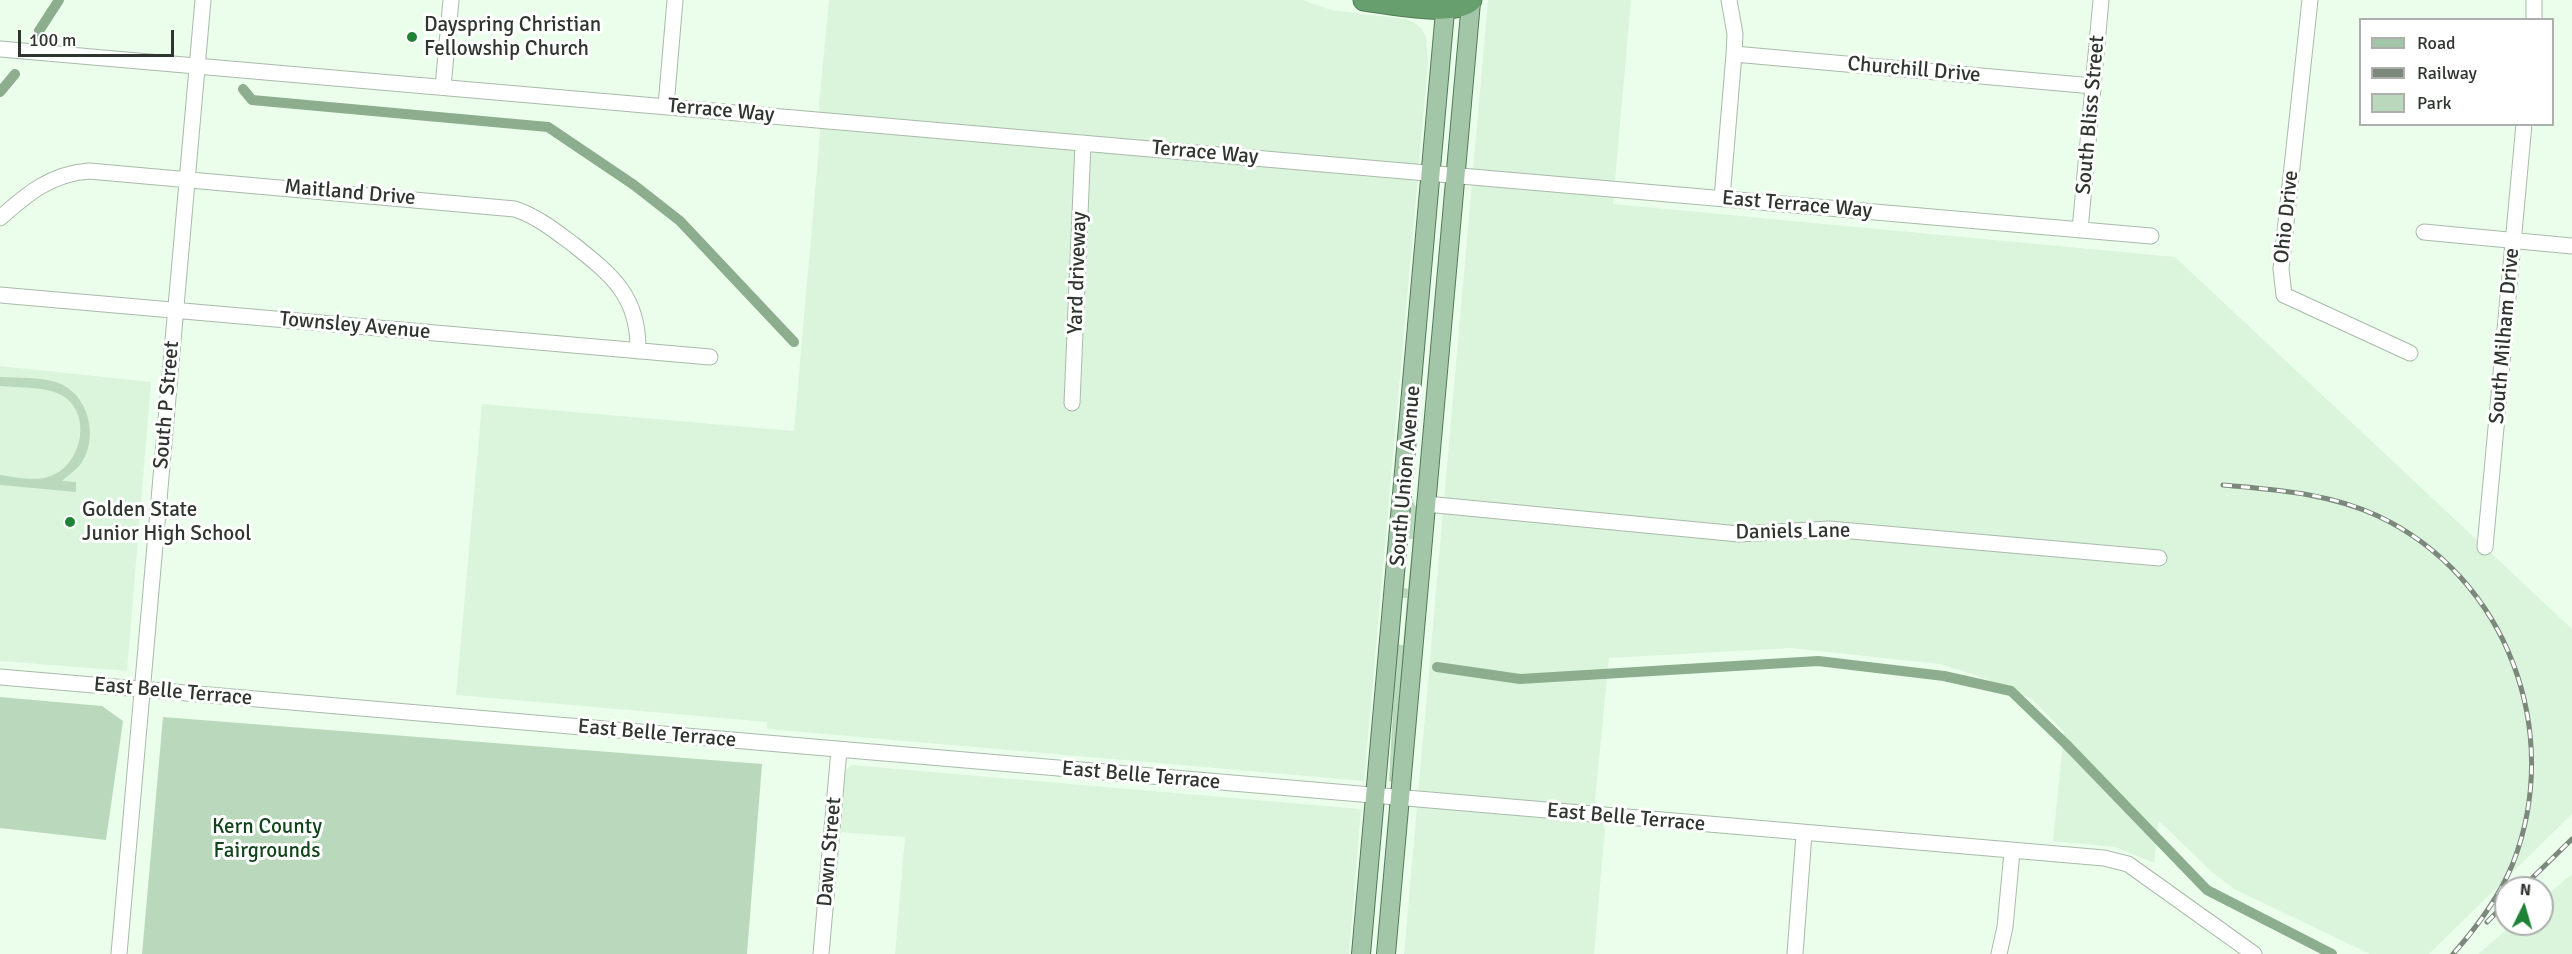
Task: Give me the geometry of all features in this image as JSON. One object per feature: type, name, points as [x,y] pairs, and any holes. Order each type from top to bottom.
[{"type":"highway","points":[[1364,0],[1445,4],[1471,1]]},
{"type":"main road","name":"South Union Avenue","points":[[1361,954],[1412,381],[1471,1]]},
{"type":"main road","name":"South Union Avenue","points":[[1386,954],[1426,504],[1443,174],[1445,4]]},
{"type":"main road","points":[[1412,381],[1421,410],[1416,489],[1418,496],[1426,504]]},
{"type":"street","name":"South P Street","points":[[119,954],[203,0]]},
{"type":"street","points":[[444,87],[451,0]]},
{"type":"street","points":[[666,106],[675,0]]},
{"type":"street","points":[[1722,198],[1735,34],[1729,0]]},
{"type":"street","name":"South Bliss Street","points":[[2080,230],[2101,0]]},
{"type":"street","name":"Ohio Drive","points":[[2310,0],[2281,269],[2284,296],[2410,353]]},
{"type":"street","points":[[2534,0],[2534,18]]},
{"type":"street","name":"Terrace Way","points":[[0,48],[1443,174]]},
{"type":"street","name":"Churchill Drive","points":[[1734,54],[2093,86]]},
{"type":"street","name":"South Milham Drive","points":[[2485,547],[2524,126]]},
{"type":"street","name":"Yard driveway","points":[[1072,403],[1083,143]]},
{"type":"street","name":"Maitland Drive","points":[[0,218],[36,187],[54,178],[74,172],[89,171],[497,206],[530,215],[544,222],[616,281],[633,309],[637,323],[638,351]]},
{"type":"street","name":"East Terrace Way","points":[[1443,174],[2151,236]]},
{"type":"street","points":[[2424,232],[2572,246]]},
{"type":"street","name":"Townsley Avenue","points":[[0,295],[710,357]]},
{"type":"street","name":"Daniels Lane","points":[[1426,504],[1739,534],[1829,529],[2159,558]]},
{"type":"street","name":"East Belle Terrace","points":[[0,677],[2012,852],[2104,858],[2128,864],[2254,954]]},
{"type":"street","name":"Dawn Street","points":[[821,954],[839,750]]},
{"type":"street","points":[[1795,954],[1804,834]]},
{"type":"street","points":[[1999,954],[2005,927],[2012,852]]},
{"type":"shaded area","points":[[829,0],[1303,0],[1331,10],[1406,19],[1422,29],[1426,37],[1428,63],[1364,781],[767,729],[767,722],[456,695],[482,404],[794,431],[820,134],[819,105]]},
{"type":"shaded area","points":[[1488,0],[1631,0],[1613,204],[2175,257],[2572,629],[2572,814],[2509,876],[2494,876],[2494,890],[2429,954],[2370,954],[2234,889],[2212,872],[2159,821],[2154,863],[2115,847],[2053,841],[2064,732],[2032,699],[1978,676],[1940,664],[1790,648],[1609,658],[1595,801],[1605,830],[1594,954],[1404,954]]},
{"type":"shaded area","name":"Golden State Junior High School","points":[[0,366],[151,382],[127,671],[0,661]]},
{"type":"shaded area","points":[[851,765],[1361,809],[1349,954],[895,954],[905,837],[838,832],[844,772]]},
{"type":"shaded area","points":[[2572,874],[2572,954],[2478,954],[2499,936],[2554,936],[2554,889]]},
{"type":"green space","points":[[0,377],[36,378],[56,382],[76,396],[83,406],[90,430],[86,454],[80,465],[62,481],[76,482],[76,492],[0,485],[0,475],[39,479],[61,470],[70,462],[76,451],[80,439],[80,427],[78,415],[72,404],[63,396],[41,389],[0,386]]},
{"type":"green space","points":[[1412,478],[1412,498],[1417,509],[1392,782],[1389,781],[1395,672]],"holes":[[[1408,539],[1413,539],[1408,589],[1404,588]],[[1402,598],[1407,598],[1403,645],[1399,645]]]},
{"type":"green space","points":[[0,697],[102,706],[123,721],[106,840],[0,828]]},
{"type":"green space","name":"Kern County Fairgrounds","points":[[163,717],[762,764],[747,954],[142,954]]},
{"type":"waterway","points":[[37,34],[59,0]]},
{"type":"waterway","points":[[0,92],[15,74]]},
{"type":"waterway","points":[[243,89],[252,100],[548,127],[634,185],[680,221],[794,342]]},
{"type":"waterway","points":[[1437,667],[1520,679],[1818,661],[1944,676],[2011,691],[2066,744],[2207,890],[2332,954]]},
{"type":"railway","points":[[2223,485],[2321,497],[2378,516],[2423,543],[2461,578],[2491,618],[2513,663],[2527,712],[2532,762],[2527,813],[2513,863],[2501,888],[2479,923],[2453,954]]},
{"type":"railway","points":[[2534,876],[2572,839]]},
{"type":"railway","points":[[2487,922],[2494,915]]},
{"type":"place","name":"Dayspring Christian Fellowship Church","points":[[412,37]]},
{"type":"place","name":"Golden State Junior High School","points":[[70,522]]}]
